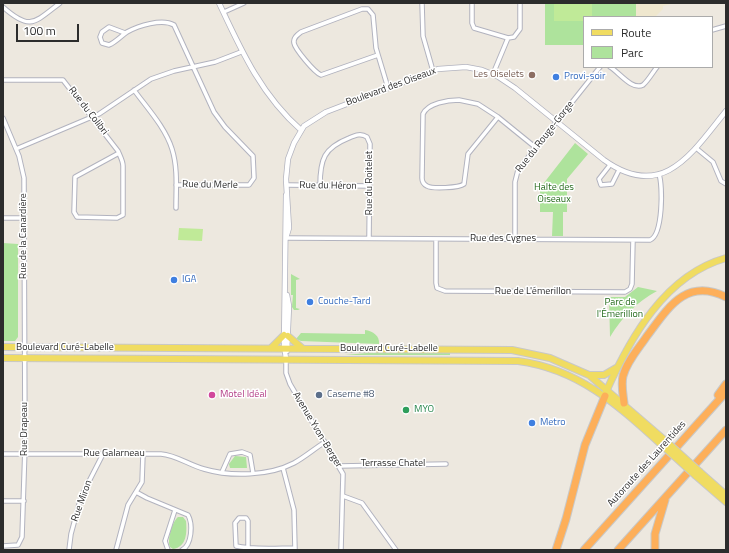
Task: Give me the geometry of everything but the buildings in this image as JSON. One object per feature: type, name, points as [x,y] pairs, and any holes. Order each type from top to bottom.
[{"type":"highway","points":[[624,403],[622,385],[626,368],[670,304],[682,296],[694,292],[710,291],[726,296]]},
{"type":"highway","points":[[700,420],[726,384]]},
{"type":"highway","points":[[556,550],[585,445],[606,392]]},
{"type":"highway","name":"Autoroute des Laurentides","points":[[584,550],[726,392]]},
{"type":"highway","points":[[618,550],[726,430]]},
{"type":"highway","points":[[655,550],[655,534],[665,497]]},
{"type":"main road","points":[[606,392],[616,368],[635,335],[673,288],[699,269],[726,258]]},
{"type":"main road","points":[[271,348],[286,335],[302,348]]},
{"type":"main road","name":"Boulevard Curé-Labelle","points":[[3,347],[512,350],[550,358],[589,375],[698,474],[726,502]]},
{"type":"main road","name":"Boulevard Curé-Labelle","points":[[3,358],[518,361],[541,365],[606,392],[624,403],[666,445]]},
{"type":"main road","points":[[589,375],[604,375],[616,368]]},
{"type":"main road","name":"Boulevard Curé-Labelle","points":[[698,474],[726,495]]},
{"type":"street","points":[[3,7],[19,20],[32,22],[39,19],[60,3]]},
{"type":"street","points":[[219,3],[242,52],[263,88],[301,130]]},
{"type":"street","points":[[224,12],[244,3]]},
{"type":"street","points":[[422,3],[423,36],[433,71]]},
{"type":"street","points":[[472,3],[472,23],[474,28],[508,38],[514,37],[520,29],[520,3]]},
{"type":"street","points":[[378,55],[321,75],[306,60],[296,47],[294,41],[296,35],[301,32],[366,9],[370,10],[373,15],[378,55],[388,88]]},
{"type":"street","points":[[125,34],[109,27],[101,33],[100,38],[104,44],[109,45],[125,34],[144,26],[171,23],[179,33],[194,67]]},
{"type":"street","points":[[713,30],[726,26]]},
{"type":"street","points":[[493,74],[508,38]]},
{"type":"street","points":[[16,149],[93,117],[134,90],[163,74],[219,61],[242,52]]},
{"type":"street","name":"Rue du Merle","points":[[176,185],[245,186],[250,184],[254,178],[252,155],[225,127],[214,112],[194,67]]},
{"type":"street","name":"Boulevard des Oiseaux","points":[[286,359],[286,335],[289,306],[286,287],[286,238],[284,216],[289,153],[301,130],[313,119],[326,112],[433,71],[446,68],[463,67],[493,74],[511,85],[610,165],[619,170],[638,175],[659,174],[681,164],[726,111]]},
{"type":"street","name":"Rue du Rouge-Gorge","points":[[514,239],[516,175],[520,166],[599,68]]},
{"type":"street","points":[[611,68],[632,84],[639,86],[644,84],[656,68]]},
{"type":"street","name":"Rue du Colibri","points":[[3,80],[62,79],[93,117],[119,153],[124,169],[123,215],[115,218],[77,217],[74,210],[75,177],[119,153]]},
{"type":"street","points":[[134,90],[161,126],[169,140],[174,158],[176,208]]},
{"type":"street","points":[[498,117],[468,154],[464,184],[457,187],[429,187],[424,184],[422,178],[422,116],[425,110],[446,102],[463,100],[478,104],[498,117],[535,147]]},
{"type":"street","name":"Rue de la Canardière","points":[[3,118],[24,172],[25,358]]},
{"type":"street","name":"Rue du Roitelet","points":[[320,186],[321,164],[329,149],[344,140],[362,134],[367,137],[370,142],[369,238]]},
{"type":"street","points":[[696,148],[713,162],[721,181],[726,184]]},
{"type":"street","points":[[610,165],[599,179],[601,185],[612,184],[619,170]]},
{"type":"street","name":"Rue des Cygnes","points":[[286,238],[650,240],[656,235],[662,200],[662,184],[659,174]]},
{"type":"street","name":"Rue du Héron","points":[[287,185],[370,186]]},
{"type":"street","points":[[3,218],[24,218]]},
{"type":"street","name":"Rue de L'émerillon","points":[[436,239],[437,287],[442,291],[625,292],[629,290],[632,284],[633,240]]},
{"type":"street","name":"Rue Drapeau","points":[[3,546],[17,546],[20,543],[23,526],[25,358]]},
{"type":"street","name":"Avenue Yvon-Berger","points":[[286,359],[286,373],[290,384],[344,476],[341,550]]},
{"type":"street","name":"Rue Galarneau","points":[[3,454],[143,454],[172,456],[198,467],[222,472],[253,473],[283,468],[301,459],[325,442]]},
{"type":"street","points":[[222,472],[230,454],[242,452],[250,455],[253,473]]},
{"type":"street","name":"Rue Miron","points":[[69,550],[71,534],[82,497],[103,454]]},
{"type":"street","points":[[116,550],[128,505],[143,479],[143,454]]},
{"type":"street","name":"Terrasse Chatel","points":[[339,466],[350,464],[446,464]]},
{"type":"street","points":[[248,547],[248,521],[246,518],[239,518],[235,523],[235,545],[248,547],[295,549],[294,510],[283,468]]},
{"type":"street","points":[[136,492],[187,514],[190,519],[189,544],[182,550]]},
{"type":"street","points":[[343,496],[362,503],[396,550]]},
{"type":"street","points":[[3,501],[24,500]]},
{"type":"street","points":[[168,550],[165,541],[175,510]]},
{"type":"shaded area","points":[[636,3],[675,3],[663,6],[663,9],[656,16],[636,16]]},
{"type":"green space","points":[[545,3],[636,3],[636,16],[583,16],[583,45],[545,45]]},
{"type":"green space","points":[[554,3],[592,3],[592,16],[583,16],[583,21],[554,21]]},
{"type":"green space","name":"Halte des Oiseaux","points":[[575,143],[588,154],[567,179],[567,212],[563,212],[563,236],[552,236],[553,212],[540,212],[540,188]]},
{"type":"green space","points":[[179,228],[203,229],[202,241],[178,240]]},
{"type":"green space","points":[[3,243],[18,244],[18,337],[15,341],[3,341]]},
{"type":"green space","points":[[291,274],[300,279],[296,280],[296,308],[300,309],[298,310],[294,310],[292,307],[293,295],[291,295]]},
{"type":"green space","name":"Parc de l'Émerillion","points":[[638,287],[657,291],[630,311],[610,337],[609,297],[625,297]]},
{"type":"green space","points":[[365,330],[371,331],[375,334],[379,344],[301,341],[296,339],[301,333],[365,334]]},
{"type":"green space","points":[[378,352],[450,352],[450,355],[345,355]]},
{"type":"green space","points":[[235,456],[246,457],[247,468],[230,468],[229,464]]},
{"type":"green space","points":[[178,517],[183,517],[186,521],[186,534],[184,542],[178,548],[173,549],[169,544],[170,536],[172,527]]},
{"type":"place","name":"Les Oiselets","points":[[532,75]]},
{"type":"place","name":"Provi-soir","points":[[556,77]]},
{"type":"place","name":"IGA","points":[[174,280]]},
{"type":"place","name":"Couche-Tard","points":[[310,302]]},
{"type":"place","name":"Motel Idéal","points":[[212,395]]},
{"type":"place","name":"Caserne #8","points":[[319,395]]},
{"type":"place","name":"MYO","points":[[406,410]]},
{"type":"place","name":"Metro","points":[[532,423]]}]
